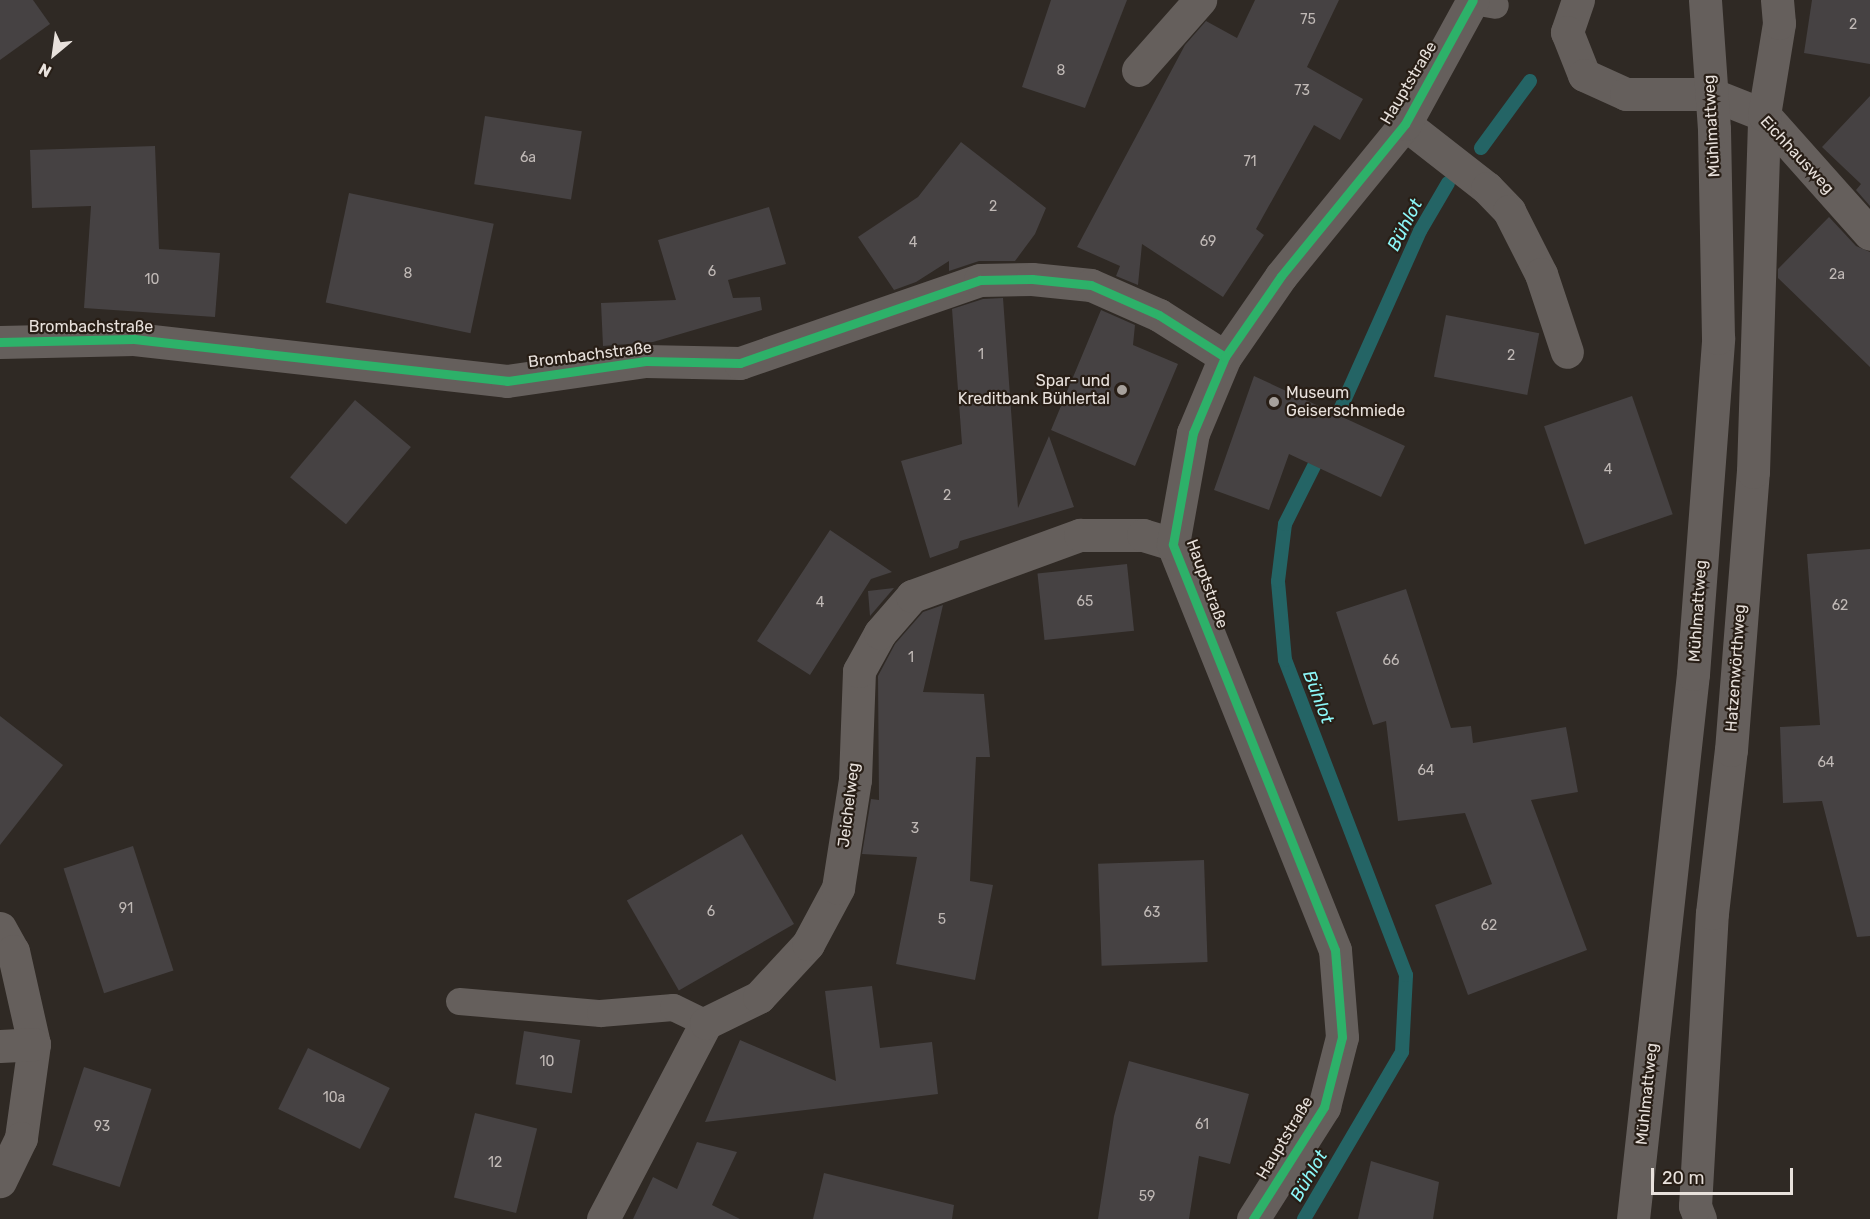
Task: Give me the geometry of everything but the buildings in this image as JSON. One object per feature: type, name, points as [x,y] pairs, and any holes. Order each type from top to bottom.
[{"type":"street","points":[[1138,70],[1200,0]]},
{"type":"street","points":[[1578,0],[1567,32],[1584,75],[1626,94],[1711,94]]},
{"type":"street","name":"Mühlmattweg","points":[[1633,1219],[1693,674],[1718,338],[1711,94],[1705,0]]},
{"type":"street","name":"Hatzenwörthweg","points":[[1700,1219],[1695,1206],[1712,913],[1753,472],[1764,115],[1779,23],[1777,0]]},
{"type":"street","name":"Hauptstraße","points":[[1253,1219],[1323,1107],[1342,1037],[1335,950],[1173,544],[1193,433],[1225,357],[1281,276],[1405,124],[1480,2]]},
{"type":"street","name":"Eichhausweg","points":[[1711,94],[1764,115],[1870,234]]},
{"type":"street","points":[[1405,124],[1487,188],[1509,211],[1541,274],[1567,352]]},
{"type":"street","name":"Brombachstraße","points":[[0,342],[134,339],[507,381],[646,361],[740,363],[980,280],[1032,279],[1091,285],[1159,315],[1225,357]]},
{"type":"street","name":"Jeichelweg","points":[[706,1023],[759,997],[808,944],[838,888],[855,780],[859,671],[880,633],[912,596],[1080,535],[1143,535],[1173,544]]},
{"type":"street","points":[[0,928],[13,951],[34,1044],[21,1138],[0,1181]]},
{"type":"street","points":[[603,1219],[706,1023]]},
{"type":"street","points":[[0,1046],[34,1044]]},
{"type":"lane","points":[[459,1001],[600,1013],[673,1007],[706,1023]]},
{"type":"waterway","name":"Bühlot","points":[[1481,148],[1530,81]]},
{"type":"waterway","name":"Bühlot","points":[[1331,430],[1420,231],[1448,183]]},
{"type":"waterway","name":"Bühlot","points":[[1304,1219],[1402,1052],[1406,975],[1285,660],[1278,581],[1285,524],[1322,450]]},
{"type":"cycle path","points":[[1253,1219],[1324,1107],[1342,1037],[1335,950],[1173,544],[1193,433],[1225,357],[1281,276],[1405,124],[1473,0]]},
{"type":"cycle path","points":[[0,342],[134,339],[507,381],[646,361],[740,363],[980,280],[1032,279],[1091,285],[1159,315],[1225,357]]},
{"type":"place","name":"Spar- und Kreditbank Bühlertal","points":[[1122,390]]},
{"type":"place","name":"Museum Geiserschmiede","points":[[1274,402]]}]
